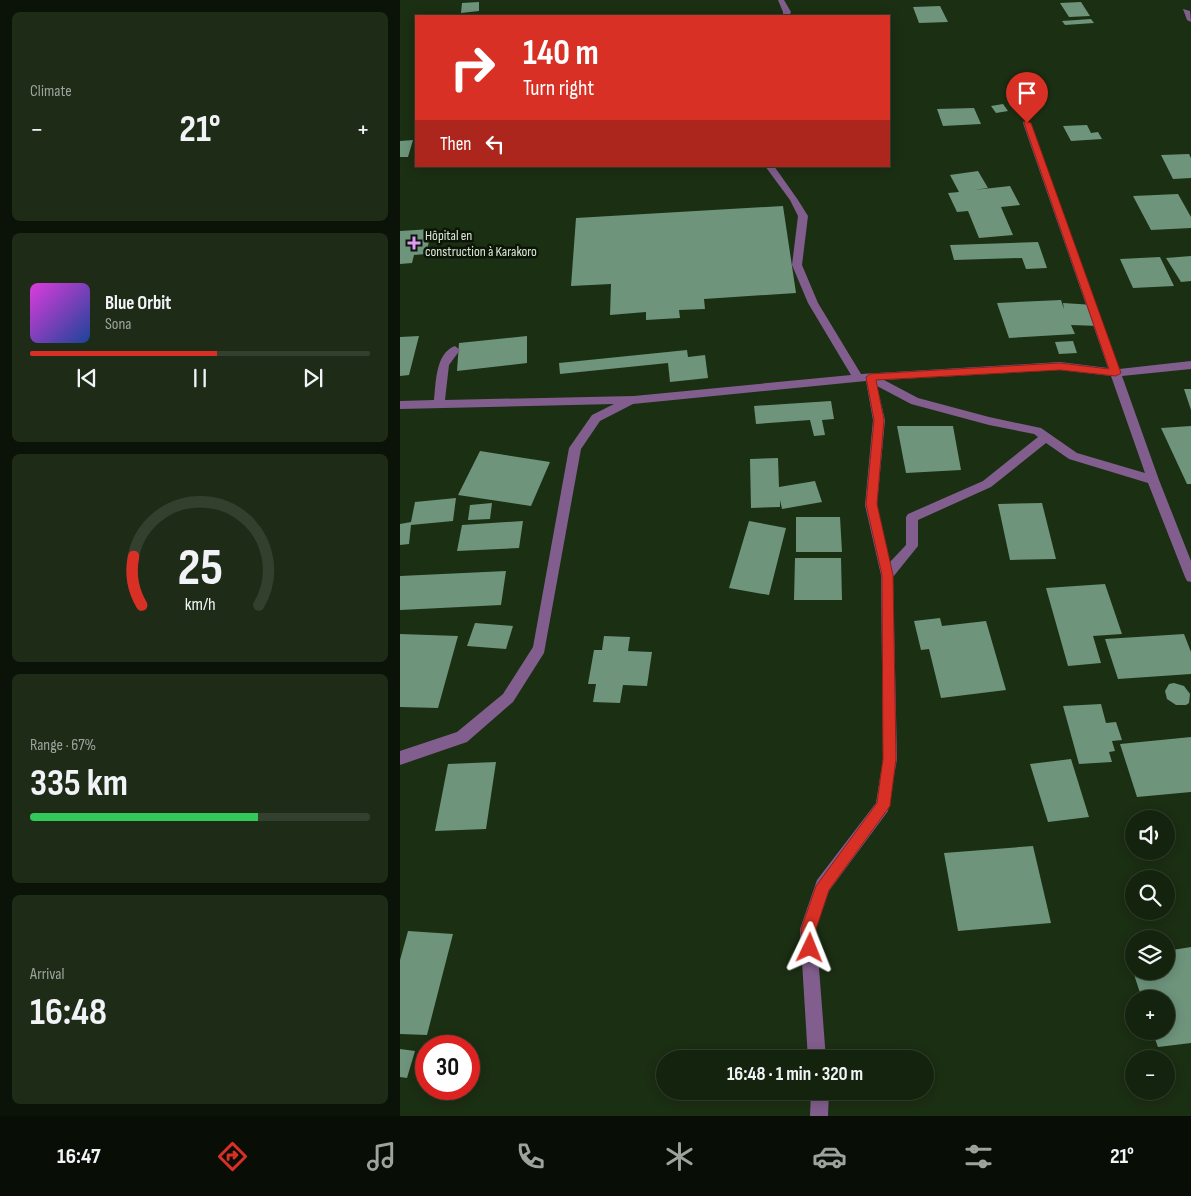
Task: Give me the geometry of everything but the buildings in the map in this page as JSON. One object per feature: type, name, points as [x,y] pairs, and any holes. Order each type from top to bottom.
[{"type":"street","points":[[781,0],[787,12],[786,15]]},
{"type":"street","points":[[1186,11],[1191,20]]},
{"type":"street","points":[[1027,123],[1153,480],[1191,577]]},
{"type":"street","points":[[770,167],[794,200],[803,216],[797,265],[812,303],[864,378],[879,420],[871,504],[887,575],[890,759],[883,806],[823,886],[808,929],[817,1050]]},
{"type":"street","points":[[438,404],[444,364],[455,350]]},
{"type":"street","points":[[400,406],[634,400],[864,378],[1060,366],[1116,373],[1191,366]]},
{"type":"street","points":[[864,378],[915,401],[989,421],[1037,431],[1073,456],[1153,480]]},
{"type":"street","points":[[400,758],[462,737],[508,698],[539,649],[575,448],[596,418],[634,400]]},
{"type":"street","points":[[887,575],[912,546],[912,516],[987,484],[1046,437]]},
{"type":"street","points":[[819,1116],[820,1100]]},
{"type":"place","name":"Hôpital en construction à Karakoro","points":[[414,243]]},
{"type":"route","points":[[810,948],[808,929],[823,886],[883,806],[890,759],[887,575],[871,504],[879,420],[870,377],[1060,366],[1116,373],[1027,123]]}]
